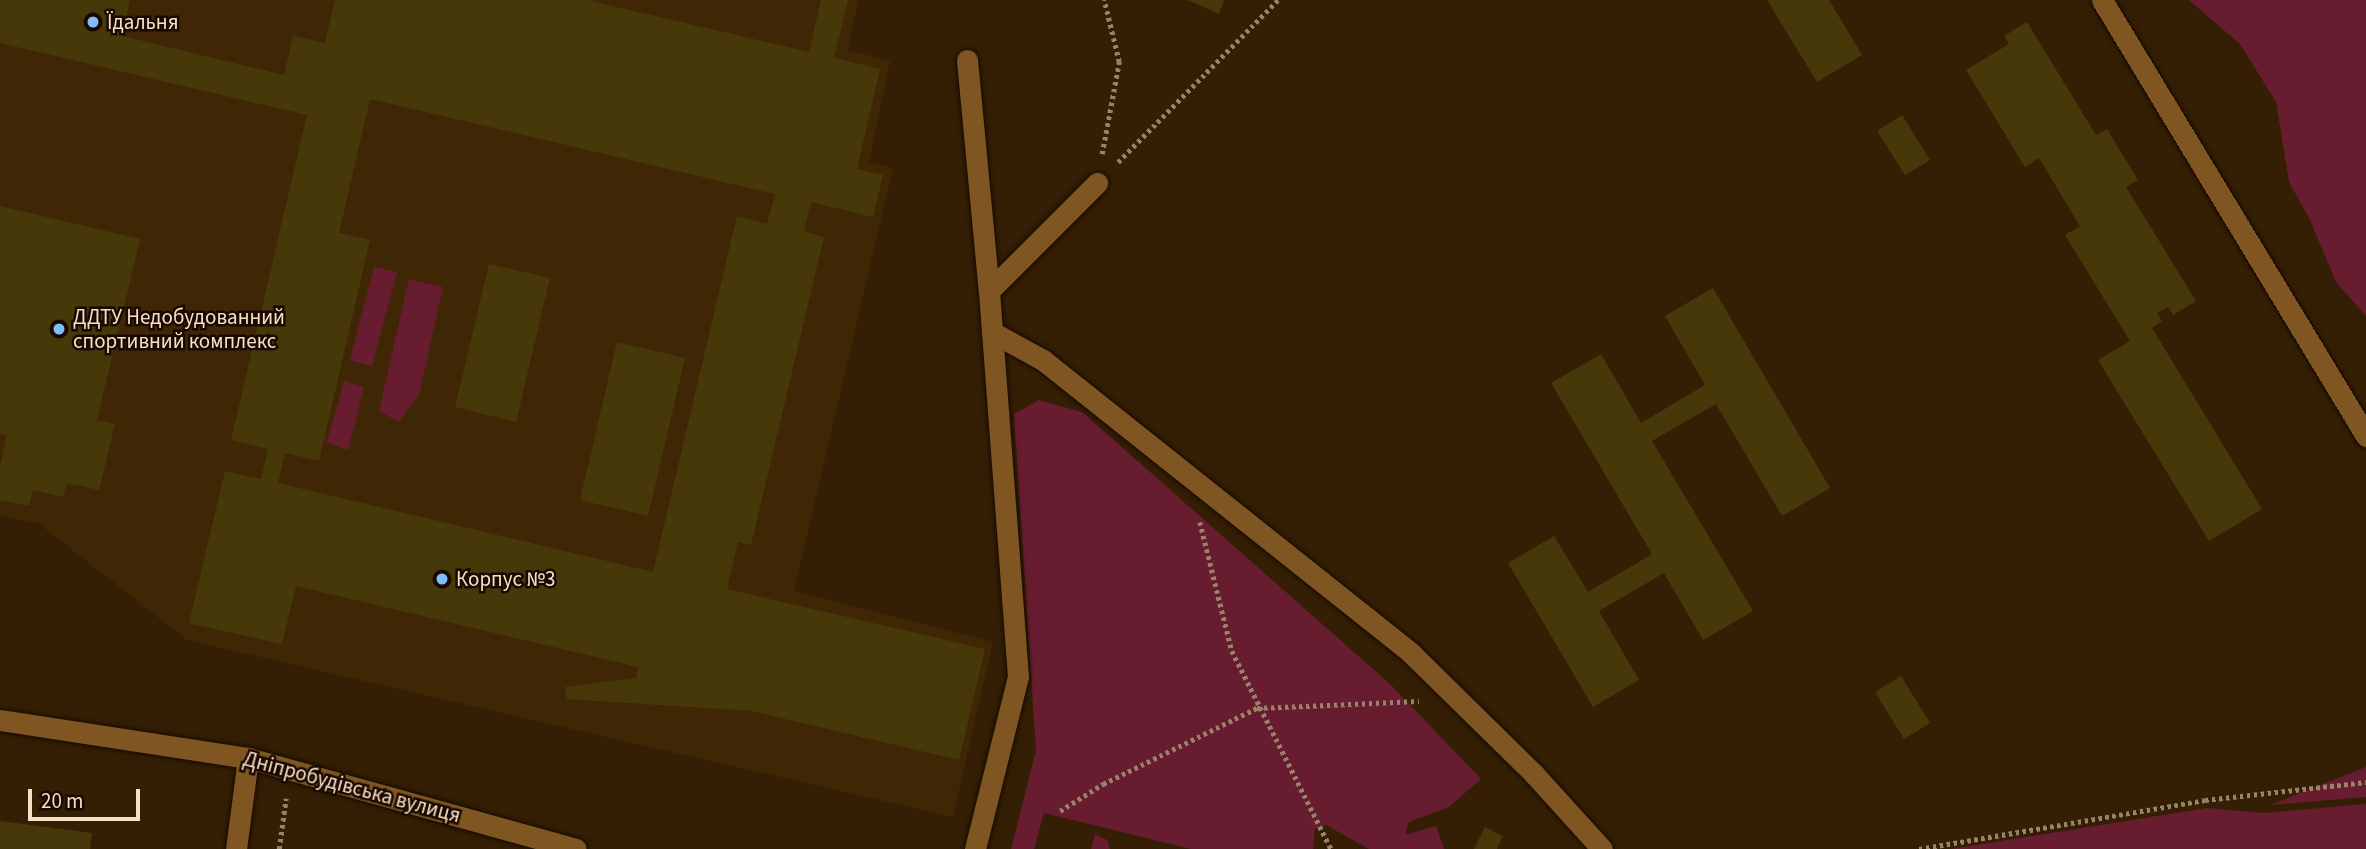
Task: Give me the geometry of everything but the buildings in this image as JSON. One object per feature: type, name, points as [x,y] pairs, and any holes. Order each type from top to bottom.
[{"type":"street","points":[[2102,0],[2366,436]]},
{"type":"street","points":[[967,60],[989,291],[1018,677],[975,849]]},
{"type":"street","points":[[989,291],[1097,183]]},
{"type":"street","points":[[992,332],[1043,360],[1411,653],[1602,849]]},
{"type":"street","name":"Дніпробудівська вулиця","points":[[0,720],[248,758],[576,849]]},
{"type":"street","points":[[236,849],[248,758]]},
{"type":"path","points":[[1097,183],[1119,62],[1104,0]]},
{"type":"path","points":[[1097,183],[1278,0]]},
{"type":"path","points":[[1191,480],[1232,652],[1257,708],[1331,849]]},
{"type":"path","points":[[1060,811],[1103,784],[1257,708],[1459,700]]},
{"type":"path","points":[[279,849],[289,769]]},
{"type":"path","points":[[1919,849],[2205,800],[2366,782]]},
{"type":"shaded area","points":[[0,0],[858,0],[848,50],[890,61],[869,162],[893,168],[794,591],[993,642],[953,817],[187,640],[38,523],[0,516]]},
{"type":"shaded area","points":[[2189,0],[2366,0],[2366,316],[2336,282],[2310,220],[2289,182],[2276,102],[2240,44]]},
{"type":"shaded area","points":[[374,267],[397,272],[372,366],[350,360]]},
{"type":"shaded area","points":[[409,279],[443,287],[419,395],[399,422],[379,411]]},
{"type":"shaded area","points":[[344,381],[364,387],[348,450],[327,443]]},
{"type":"shaded area","points":[[1039,400],[1082,412],[1390,684],[1481,779],[1449,807],[1409,822],[1405,835],[1436,826],[1444,849],[1369,849],[1326,825],[1315,829],[1313,849],[1191,849],[1044,813],[1034,849],[1011,849],[1036,751],[1014,414]]},
{"type":"shaded area","points":[[2366,767],[2366,797],[2270,805]]},
{"type":"shaded area","points":[[2366,804],[2366,849],[1951,849],[2207,808],[2264,813]]},
{"type":"shaded area","points":[[1095,834],[1107,840],[1110,849],[1091,849]]},
{"type":"place","name":"Їдальня","points":[[93,22]]},
{"type":"place","name":"ДДТУ Недобудованний спортивний комплекс","points":[[59,329]]},
{"type":"place","name":"Корпус №3","points":[[442,579]]}]
